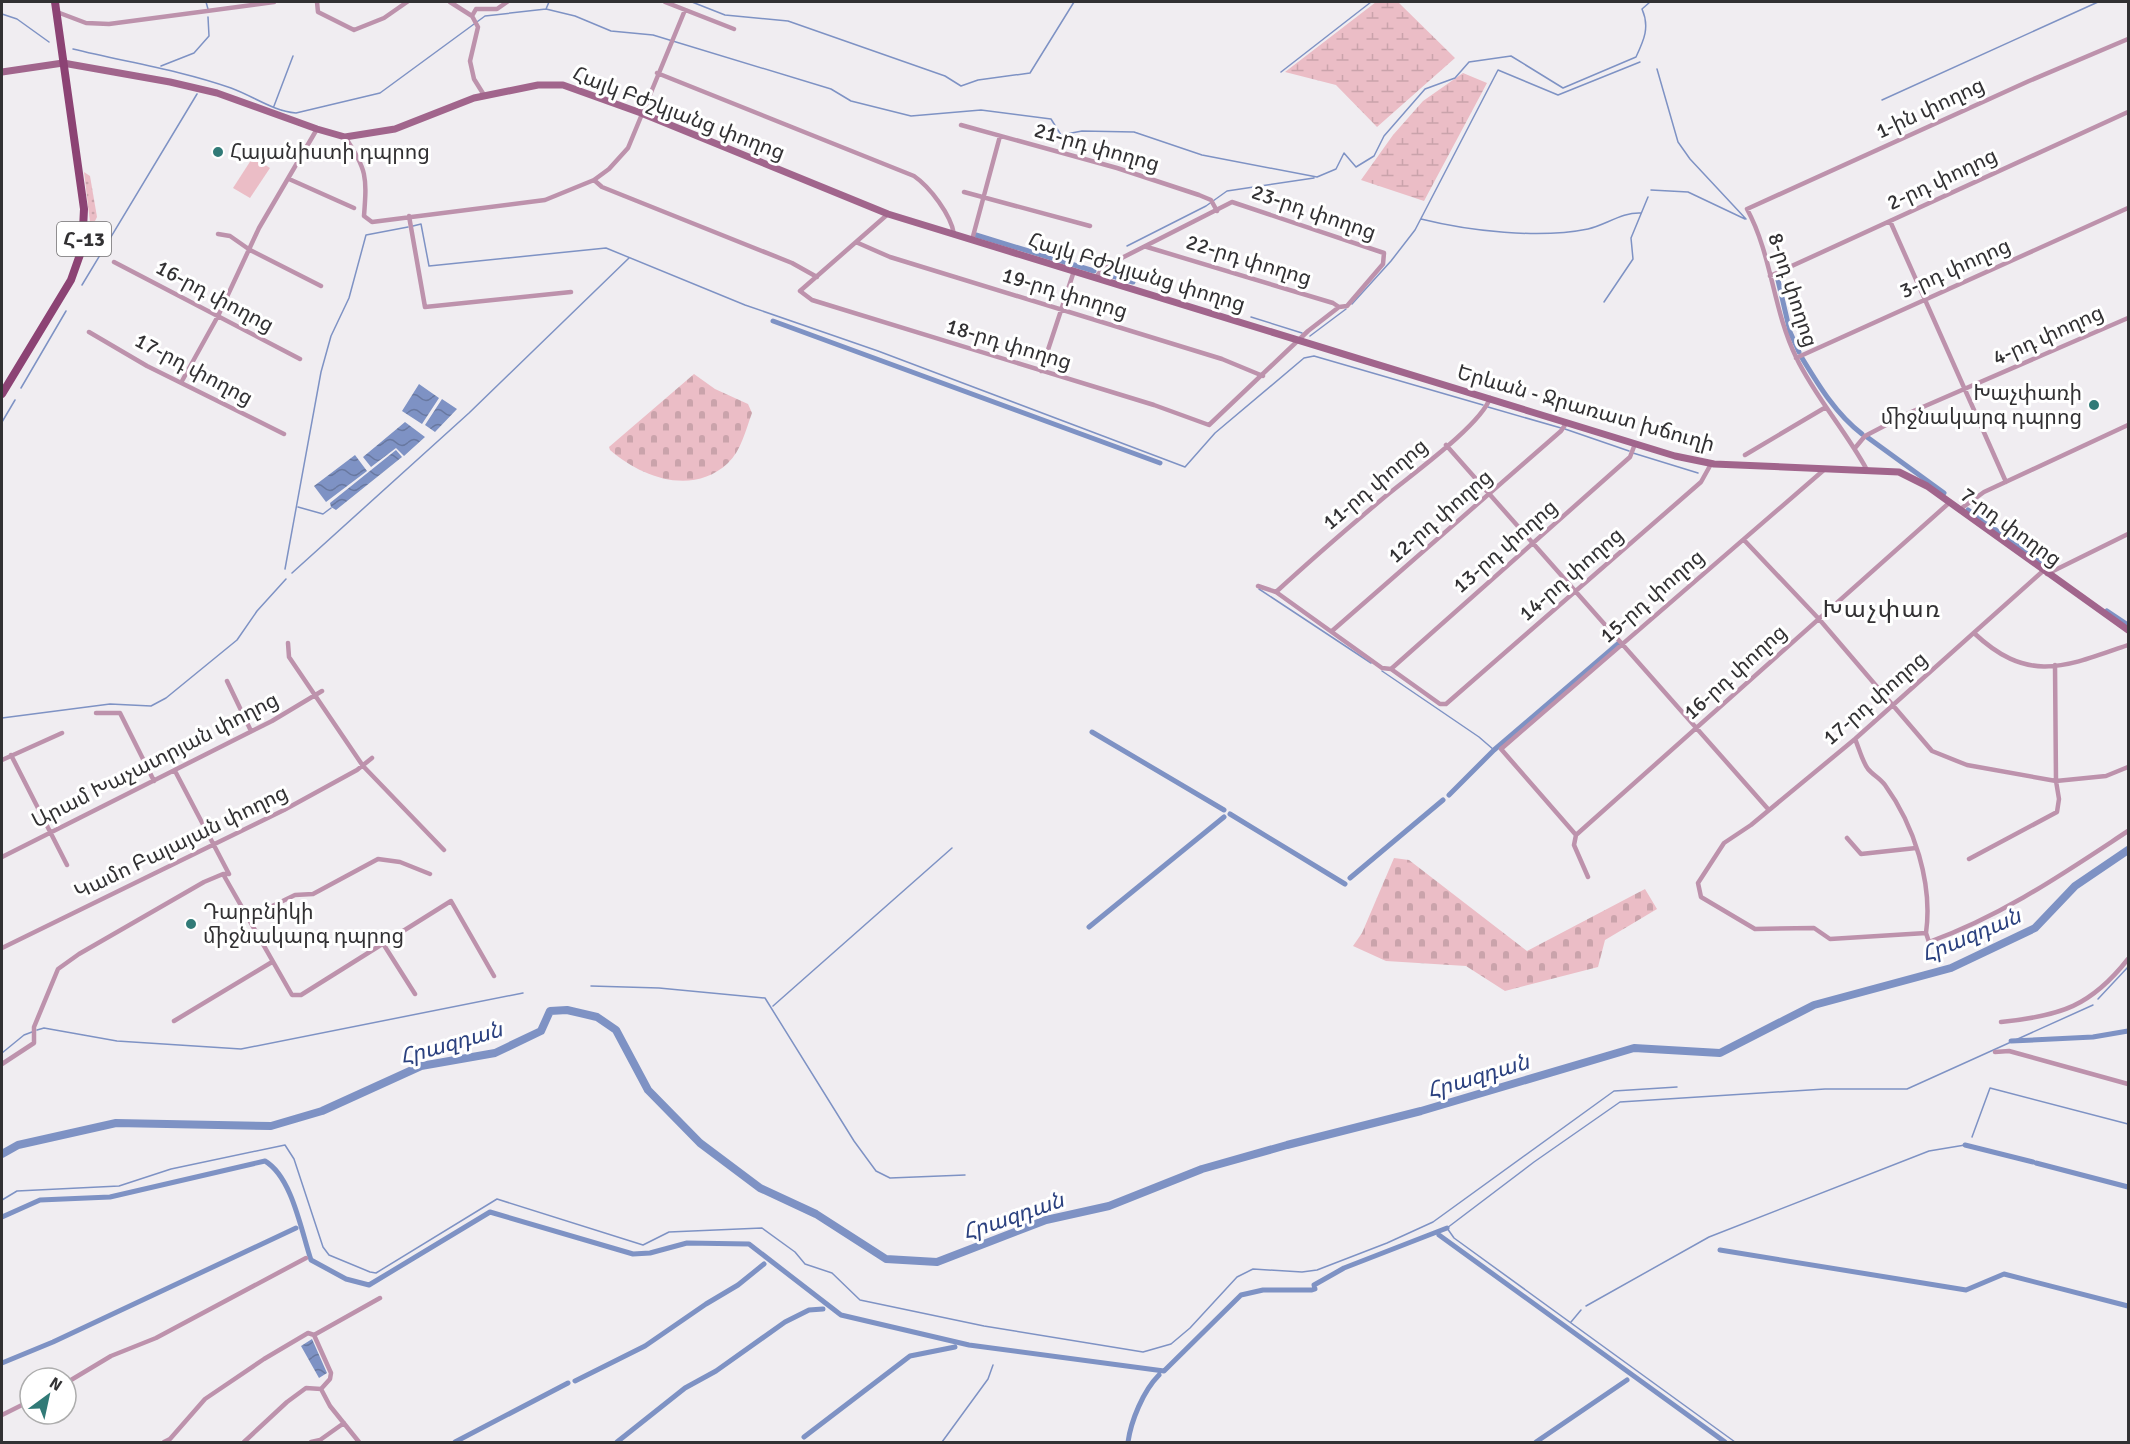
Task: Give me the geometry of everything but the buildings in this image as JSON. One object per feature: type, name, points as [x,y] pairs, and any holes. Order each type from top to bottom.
[{"type":"main road","name":"Հ-13","points":[[2,394],[71,280],[82,249],[84,209],[55,2]]},
{"type":"main road","name":"Հայկ Բժշկյանց փողոց","points":[[2,72],[63,63],[200,88],[345,137],[394,129],[484,95],[538,85],[563,85],[641,112],[888,214],[1302,340]]},
{"type":"main road","name":"Երևան - Ջրառատ խճուղի","points":[[1302,340],[1489,400],[1635,444],[1711,464],[1867,471]]},
{"type":"main road","name":"7-րդ փողոց","points":[[1867,471],[1905,474],[2128,630]]},
{"type":"street","points":[[57,12],[86,23],[109,24],[274,2]]},
{"type":"street","points":[[317,2],[318,12],[354,30],[384,18],[406,2]]},
{"type":"street","points":[[450,2],[472,16],[478,27],[470,61],[474,79],[484,95]]},
{"type":"street","points":[[472,16],[476,9],[502,8],[507,2]]},
{"type":"street","points":[[665,2],[734,29]]},
{"type":"street","points":[[345,137],[364,169],[365,219],[372,222],[545,200],[594,180],[609,170],[628,148],[657,73],[685,10]]},
{"type":"street","name":"1-ին փողոց","points":[[1747,209],[2029,81],[2128,39]]},
{"type":"street","points":[[657,73],[914,176],[922,182],[952,224],[954,234]]},
{"type":"street","name":"2-րդ փողոց","points":[[1770,276],[2128,112]]},
{"type":"street","name":"21-րդ փողոց","points":[[961,124],[1117,168],[1211,200],[1217,211]]},
{"type":"street","points":[[182,381],[316,129]]},
{"type":"street","points":[[972,240],[1000,136]]},
{"type":"street","points":[[288,179],[354,208]]},
{"type":"street","points":[[594,180],[602,187],[792,263],[817,277],[888,214]]},
{"type":"street","points":[[964,192],[1090,226]]},
{"type":"street","name":"23-րդ փողոց","points":[[1217,211],[1232,202],[1384,253],[1383,264],[1347,306],[1339,308]]},
{"type":"street","name":"3-րդ փողոց","points":[[1796,358],[2128,208]]},
{"type":"street","name":"8-րդ փողոց","points":[[1747,209],[1760,237],[1796,358],[1855,448],[1867,471]]},
{"type":"street","points":[[1096,277],[1104,267],[1217,211]]},
{"type":"street","points":[[409,216],[425,307],[571,292]]},
{"type":"street","points":[[1890,222],[2006,482]]},
{"type":"street","points":[[218,234],[230,237],[250,250],[321,286]]},
{"type":"street","name":"19-րդ փողոց","points":[[858,243],[890,257],[1221,359],[1263,376]]},
{"type":"street","name":"22-րդ փողոց","points":[[1147,247],[1333,303],[1339,308]]},
{"type":"street","name":"16-րդ փողոց","points":[[114,262],[300,360]]},
{"type":"street","points":[[1041,371],[1074,271]]},
{"type":"street","name":"18-րդ փողոց","points":[[817,277],[800,291],[812,300],[1154,405],[1209,425],[1263,376]]},
{"type":"street","points":[[1263,376],[1339,308]]},
{"type":"street","name":"4-րդ փողոց","points":[[1855,448],[1865,436],[1878,428],[2128,318]]},
{"type":"street","name":"17-րդ փողոց","points":[[89,332],[147,366],[182,381],[284,434]]},
{"type":"street","name":"11-րդ փողոց","points":[[1276,592],[1446,445],[1485,409],[1489,400]]},
{"type":"street","points":[[1745,456],[1826,407]]},
{"type":"street","name":"12-րդ փողոց","points":[[1332,631],[1491,494],[1561,431],[1566,423]]},
{"type":"street","points":[[1959,510],[1984,492],[2128,425]]},
{"type":"street","name":"13-րդ փողոց","points":[[1391,669],[1420,640],[1535,543],[1630,457],[1635,444]]},
{"type":"street","points":[[1446,445],[1768,809]]},
{"type":"street","name":"14-րդ փողոց","points":[[1391,669],[1440,704],[1446,704],[1701,482],[1711,464]]},
{"type":"street","name":"15-րդ փողոց","points":[[1576,835],[1501,749],[1825,469]]},
{"type":"street","name":"16-րդ փողոց","points":[[1576,835],[1949,503]]},
{"type":"street","name":"17-րդ փողոց","points":[[2128,534],[2045,572],[1891,705],[1856,739],[1724,843],[1698,883],[1701,897],[1755,929],[1814,928],[1830,939],[1926,933],[1929,942],[1970,928],[2040,889],[2128,831]]},
{"type":"street","points":[[1744,540],[1819,619],[1927,746],[1944,758],[2010,774],[2056,781],[2106,776],[2128,767]]},
{"type":"street","points":[[1258,586],[1276,592],[1300,612],[1332,631],[1382,668],[1391,669]]},
{"type":"street","points":[[1974,633],[1986,645],[2014,663],[2040,667],[2080,661],[2128,645]]},
{"type":"street","points":[[288,643],[289,657],[363,766],[444,850]]},
{"type":"street","points":[[1969,859],[2057,812],[2059,799],[2056,781],[2055,665]]},
{"type":"street","points":[[227,681],[251,731]]},
{"type":"street","name":"Արամ Խաչատրյան փողոց","points":[[2,857],[154,782],[322,691]]},
{"type":"street","points":[[96,713],[120,713],[154,782]]},
{"type":"street","points":[[2,760],[62,733]]},
{"type":"street","points":[[1856,739],[1868,768],[1884,783],[1907,823],[1916,848],[1929,911],[1926,933]]},
{"type":"street","points":[[11,755],[67,865]]},
{"type":"street","name":"Կամո Բալայան փողոց","points":[[2,948],[284,810],[372,759]]},
{"type":"street","points":[[2,1064],[34,1043],[34,1028],[58,969],[79,954],[204,882],[229,874],[211,844],[175,771]]},
{"type":"street","points":[[1576,835],[1574,845],[1588,877]]},
{"type":"street","points":[[1847,838],[1861,854],[1916,848]]},
{"type":"street","points":[[249,918],[295,895],[313,894],[378,859],[400,862],[430,874]]},
{"type":"street","points":[[224,874],[292,995],[297,996],[451,901],[494,976]]},
{"type":"street","points":[[382,942],[415,994]]},
{"type":"street","points":[[2001,1022],[2040,1018],[2091,998],[2128,958]]},
{"type":"street","points":[[174,1021],[272,962]]},
{"type":"street","points":[[1995,1052],[2009,1051],[2128,1084]]},
{"type":"street","points":[[78,1376],[111,1356],[156,1338],[306,1258]]},
{"type":"street","points":[[164,1443],[171,1439],[205,1399],[274,1352],[308,1333],[314,1335],[380,1298]]},
{"type":"street","points":[[314,1335],[331,1374],[330,1379],[321,1389]]},
{"type":"street","points":[[244,1443],[287,1402],[306,1388],[321,1389]]},
{"type":"street","points":[[321,1389],[359,1443]]},
{"type":"street","points":[[2,1415],[18,1407]]},
{"type":"street","points":[[311,1443],[320,1440],[344,1424]]},
{"type":"green space","points":[[1376,2],[1398,2],[1455,58],[1377,127],[1336,85],[1285,72]]},
{"type":"green space","points":[[1463,73],[1487,83],[1424,201],[1361,180],[1393,135],[1423,101]]},
{"type":"green space","points":[[253,157],[270,168],[250,198],[233,188]]},
{"type":"green space","points":[[84,172],[90,176],[97,217],[95,221],[90,222]]},
{"type":"green space","points":[[694,374],[715,389],[748,404],[752,413],[740,446],[728,463],[714,473],[699,479],[684,481],[652,475],[623,460],[610,450],[609,447]]},
{"type":"green space","points":[[1394,858],[1409,860],[1527,951],[1645,889],[1657,909],[1605,940],[1598,967],[1505,991],[1466,966],[1386,961],[1353,946],[1362,933]]},
{"type":"water","points":[[419,384],[439,398],[422,424],[402,411]]},
{"type":"water","points":[[442,399],[457,409],[435,432],[425,425]]},
{"type":"water","points":[[405,422],[425,437],[404,456],[396,448],[371,467],[363,457]]},
{"type":"water","points":[[396,450],[402,457],[336,510],[331,507],[330,503]]},
{"type":"water","points":[[355,455],[367,471],[326,502],[314,486]]},
{"type":"water","points":[[312,1339],[327,1373],[319,1378],[301,1346]]},
{"type":"waterway","points":[[206,2],[208,9]]},
{"type":"waterway","points":[[546,9],[549,2]]},
{"type":"waterway","points":[[692,2],[725,15],[788,21],[945,76],[961,86],[978,80],[1030,73],[1074,2]]},
{"type":"waterway","points":[[1281,72],[1371,2]]},
{"type":"waterway","points":[[73,49],[212,82],[279,109],[296,113],[380,93],[485,16],[546,9],[575,16],[611,31],[653,35],[831,89],[851,101],[911,116],[981,110],[1051,119],[1061,135],[1082,131],[1134,132],[1202,155],[1317,177],[1336,169],[1344,153],[1356,167],[1374,156],[1384,136],[1425,89],[1455,78],[1469,62],[1511,56],[1563,88],[1636,57],[1646,28],[1642,9],[1650,2]]},
{"type":"waterway","points":[[1882,100],[2098,2]]},
{"type":"waterway","points":[[2,14],[17,19],[49,42]]},
{"type":"waterway","points":[[161,66],[194,53],[209,36],[208,17]]},
{"type":"waterway","points":[[274,106],[293,56]]},
{"type":"waterway","points":[[1352,304],[1391,261],[1415,230],[1498,70],[1558,95],[1640,62]]},
{"type":"waterway","points":[[1657,69],[1678,142],[1690,159],[1746,219]]},
{"type":"waterway","points":[[82,285],[197,94]]},
{"type":"waterway","points":[[1127,246],[1206,206],[1227,191],[1314,178]]},
{"type":"waterway","points":[[1651,190],[1688,192],[1745,219]]},
{"type":"waterway","points":[[1604,302],[1633,259],[1631,238],[1648,197]]},
{"type":"waterway","points":[[1421,219],[1482,230],[1548,233],[1588,229],[1627,215],[1641,213]]},
{"type":"waterway","points":[[413,226],[421,224],[429,266],[606,248],[745,305],[878,351],[1185,467],[1215,433],[1304,358],[1314,356],[1483,405]]},
{"type":"waterway","points":[[285,569],[321,372],[331,336],[349,298],[366,235],[408,227]]},
{"type":"waterway","points":[[976,235],[1094,271]]},
{"type":"waterway","points":[[292,573],[469,413],[629,258]]},
{"type":"waterway","points":[[1102,273],[1133,282]]},
{"type":"waterway","points":[[1777,276],[1790,332],[1799,352]]},
{"type":"waterway","points":[[1310,336],[1346,309]]},
{"type":"waterway","points":[[21,388],[66,311]]},
{"type":"waterway","points":[[1251,317],[1302,333]]},
{"type":"waterway","points":[[773,321],[1160,463]]},
{"type":"waterway","points":[[1802,358],[1836,409],[1862,434]]},
{"type":"waterway","points":[[2,422],[15,400]]},
{"type":"waterway","points":[[1488,407],[1561,428]]},
{"type":"waterway","points":[[1565,429],[1629,451]]},
{"type":"waterway","points":[[1867,437],[1944,493]]},
{"type":"waterway","points":[[1633,453],[1698,473]]},
{"type":"waterway","points":[[298,507],[323,514],[331,508]]},
{"type":"waterway","points":[[1968,510],[2047,567]]},
{"type":"waterway","points":[[2,718],[110,704],[151,706],[166,698],[237,640],[257,611],[286,579]]},
{"type":"waterway","points":[[1259,589],[1371,663]]},
{"type":"waterway","points":[[2107,611],[2128,625]]},
{"type":"waterway","points":[[1449,795],[1494,750],[1619,643]]},
{"type":"waterway","points":[[1382,671],[1479,737],[1494,750]]},
{"type":"waterway","points":[[1092,732],[1224,810]]},
{"type":"waterway","points":[[1350,878],[1443,800]]},
{"type":"waterway","points":[[1230,814],[1345,884]]},
{"type":"waterway","points":[[1089,927],[1224,817]]},
{"type":"waterway","points":[[773,1006],[952,848]]},
{"type":"waterway","name":"Հրազդան","points":[[2,1154],[18,1145],[116,1123],[271,1126],[322,1111],[421,1066],[495,1053],[541,1031],[550,1011],[567,1010],[597,1017],[616,1030],[648,1090],[700,1143],[760,1188],[816,1214],[886,1259],[937,1262],[1046,1220],[1109,1206],[1202,1169],[1421,1111],[1634,1048],[1720,1053],[1814,1005],[1951,968],[2035,928],[2075,886],[2128,850]]},
{"type":"waterway","points":[[2098,999],[2128,967]]},
{"type":"waterway","points":[[591,986],[659,988],[765,998],[854,1141],[876,1171],[890,1178],[965,1175]]},
{"type":"waterway","points":[[37,1030],[44,1028],[117,1041],[241,1049],[523,993]]},
{"type":"waterway","points":[[1735,1442],[1454,1238],[1447,1228],[1534,1162],[1620,1102],[1825,1089],[1907,1089],[2093,1005]]},
{"type":"waterway","points":[[2011,1041],[2093,1037],[2128,1031]]},
{"type":"waterway","points":[[2,1053],[24,1035],[32,1032]]},
{"type":"waterway","points":[[2,1200],[17,1191],[119,1186],[171,1169],[285,1145],[294,1159],[323,1247],[329,1255],[370,1272],[376,1273],[497,1199],[643,1245],[669,1232],[762,1228],[795,1252],[805,1264],[832,1273],[860,1300],[984,1326],[1143,1352],[1171,1344],[1190,1328],[1237,1277],[1253,1269],[1302,1272],[1317,1270],[1387,1243],[1433,1222],[1614,1091],[1677,1087]]},
{"type":"waterway","points":[[1972,1137],[1990,1088],[2128,1124]]},
{"type":"waterway","points":[[1586,1306],[1709,1237],[1929,1151],[1965,1145]]},
{"type":"waterway","points":[[1965,1145],[2033,1162]]},
{"type":"waterway","points":[[2,1217],[40,1200],[110,1197],[265,1161],[274,1169],[289,1191],[311,1260],[346,1279],[369,1285],[490,1212],[633,1254],[650,1253],[687,1243],[749,1244],[841,1315],[969,1345],[1164,1371],[1241,1295],[1263,1290],[1312,1290],[1315,1289],[1314,1285],[1344,1268],[1447,1228]]},
{"type":"waterway","points":[[2036,1163],[2128,1187]]},
{"type":"waterway","points":[[2,1363],[53,1342],[296,1228]]},
{"type":"waterway","points":[[1439,1235],[1725,1442]]},
{"type":"waterway","points":[[1720,1250],[1966,1290],[2004,1274],[2128,1306]]},
{"type":"waterway","points":[[575,1381],[645,1346],[738,1285],[764,1264]]},
{"type":"waterway","points":[[617,1442],[685,1388],[716,1371],[785,1322],[809,1310],[823,1309]]},
{"type":"waterway","points":[[1571,1322],[1581,1310]]},
{"type":"waterway","points":[[804,1437],[910,1356],[955,1347]]},
{"type":"waterway","points":[[942,1442],[988,1379],[993,1365]]},
{"type":"waterway","points":[[1128,1442],[1139,1407],[1148,1389],[1159,1375]]},
{"type":"waterway","points":[[1536,1442],[1627,1380]]},
{"type":"waterway","points":[[455,1442],[568,1383]]},
{"type":"place","name":"Հայանիստի դպրոց","points":[[218,152]]},
{"type":"place","name":"Խաչփառի միջնակարգ դպրոց","points":[[2094,405]]},
{"type":"place","name":"Դարբնիկի միջնակարգ դպրոց","points":[[191,924]]},
{"type":"district","name":"Խաչփառ","points":[[1882,609]]}]
